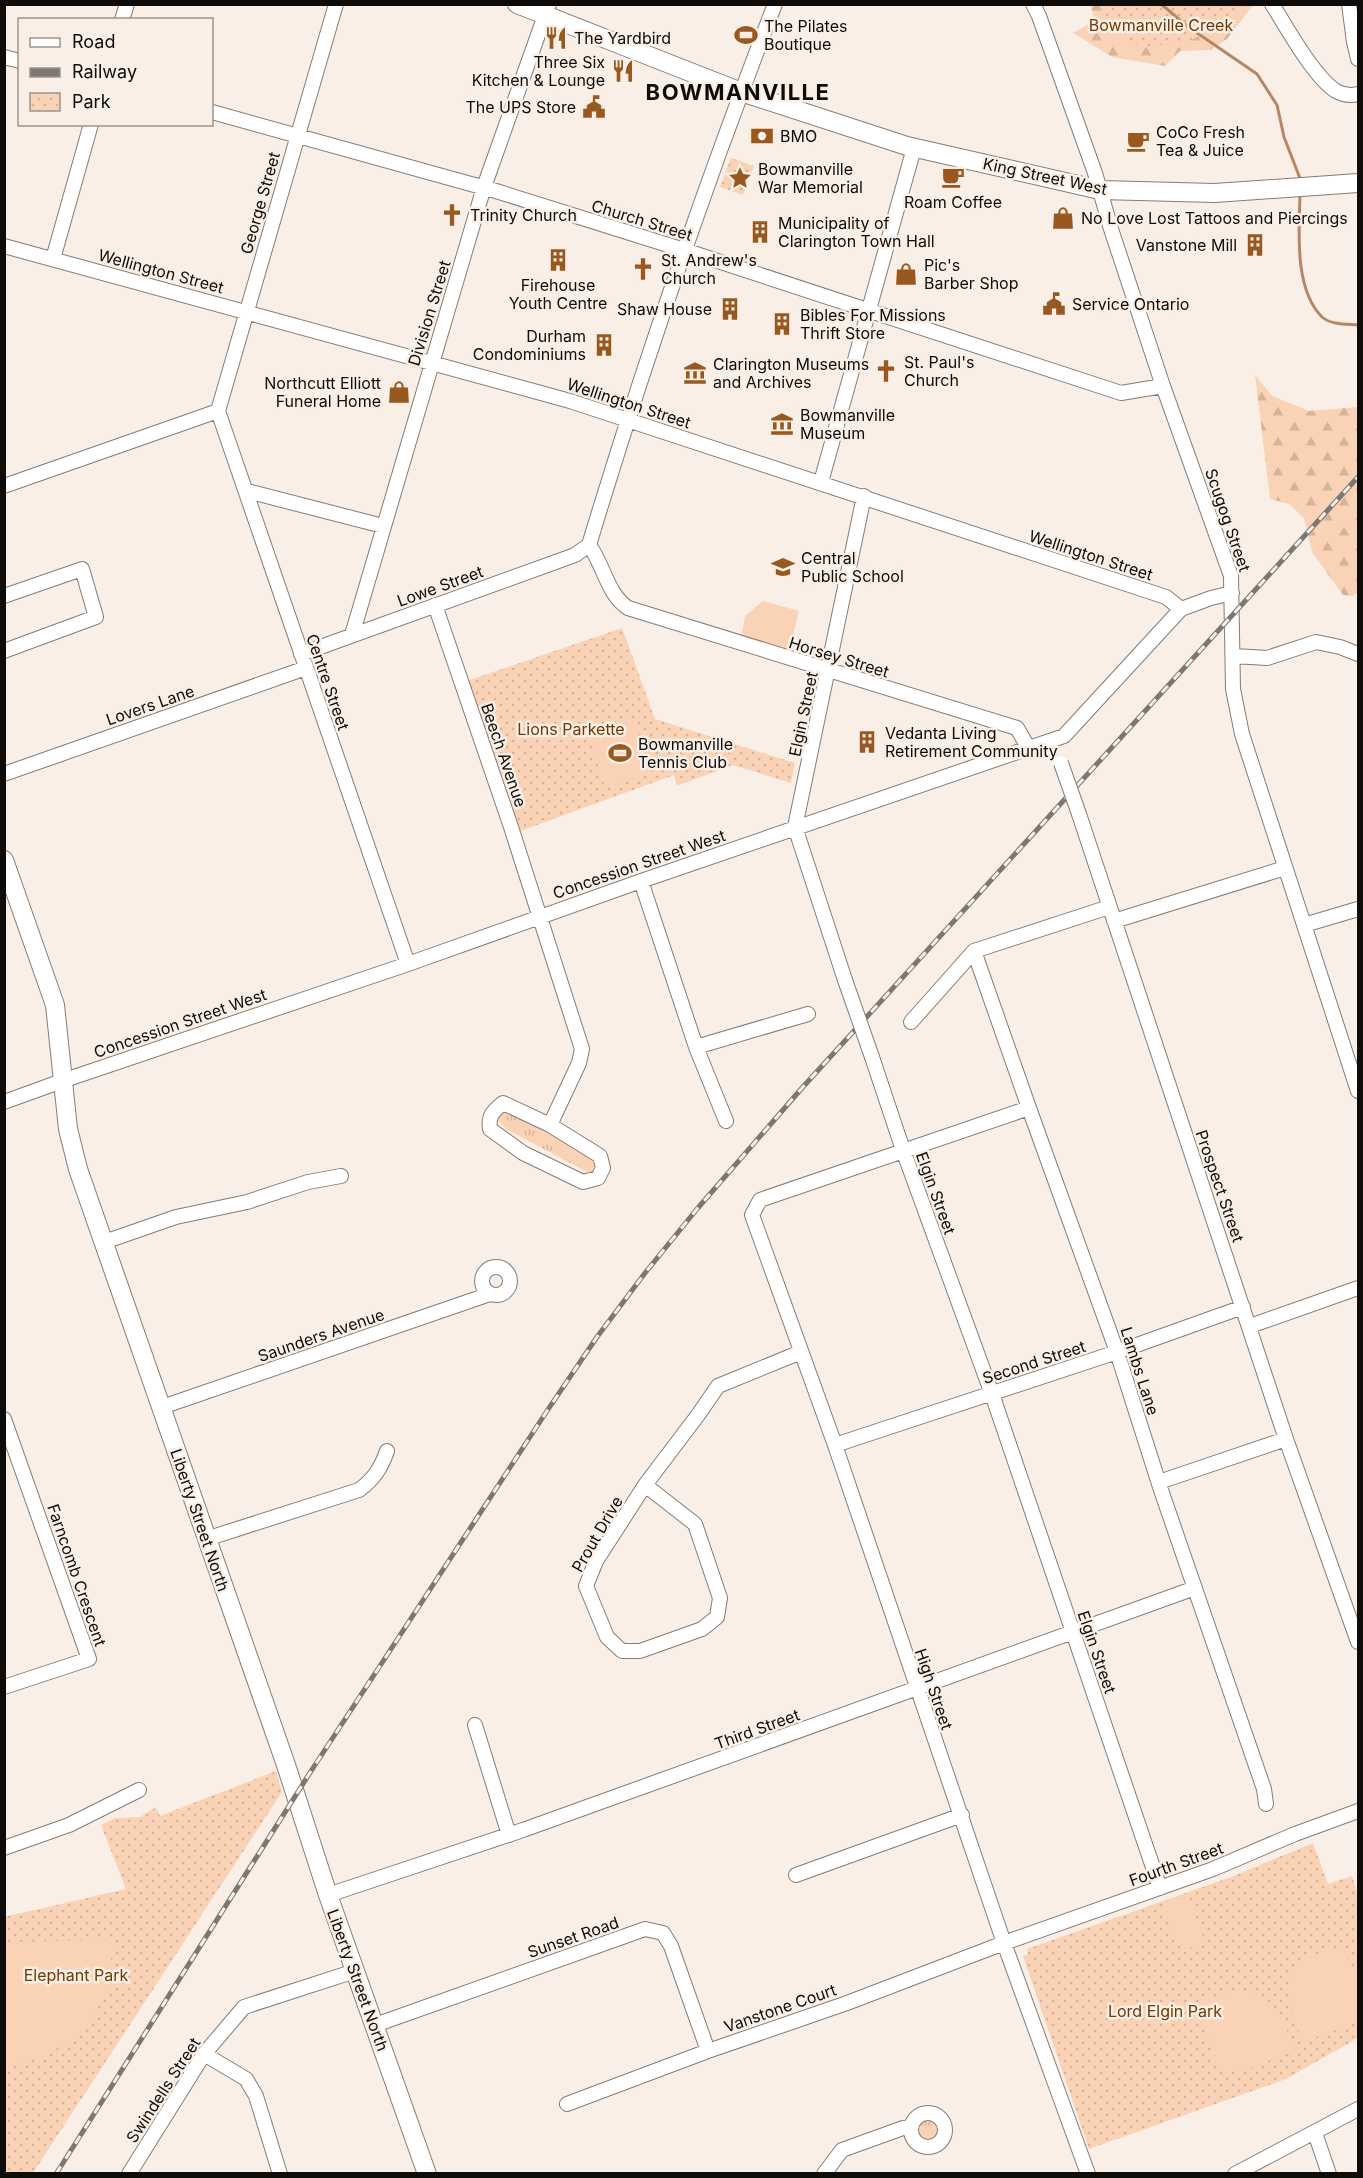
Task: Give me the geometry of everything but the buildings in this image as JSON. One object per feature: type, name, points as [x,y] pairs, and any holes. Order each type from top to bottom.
[{"type":"main road","name":"King Street West","points":[[517,4],[547,10],[741,92],[914,148],[1100,190],[1215,194],[1359,183]]},
{"type":"main road","name":"Liberty Street North","points":[[4,860],[55,1005],[68,1129],[78,1169],[427,2174]]},
{"type":"street","name":"George Street","points":[[218,411],[336,4]]},
{"type":"street","points":[[589,545],[684,250],[775,4]]},
{"type":"street","name":"Scugog Street","points":[[1033,4],[1100,190],[1163,386],[1231,576],[1233,689],[1242,734],[1358,1086]]},
{"type":"street","points":[[1272,4],[1328,85],[1350,96],[1359,94]]},
{"type":"street","points":[[1349,4],[1354,42],[1359,59]]},
{"type":"street","name":"Division Street","points":[[352,635],[484,187],[547,10]]},
{"type":"street","name":"Church Street","points":[[213,112],[484,187],[1121,393],[1163,386]]},
{"type":"street","points":[[52,259],[90,126]]},
{"type":"street","points":[[821,482],[914,148]]},
{"type":"street","name":"Wellington Street","points":[[4,246],[570,400],[1166,597],[1181,609]]},
{"type":"street","points":[[4,486],[218,411]]},
{"type":"street","name":"Centre Street","points":[[218,411],[408,964]]},
{"type":"street","points":[[247,491],[383,526]]},
{"type":"street","name":"Elgin Street","points":[[864,496],[795,827],[903,1150],[992,1394],[1160,1888]]},
{"type":"street","name":"Lowe Street","points":[[301,654],[574,555],[589,545]]},
{"type":"street","name":"Horsey Street","points":[[589,545],[598,558],[618,601],[628,608],[1017,728],[1029,749]]},
{"type":"street","points":[[4,596],[82,570],[96,617],[4,651]]},
{"type":"street","points":[[1181,609],[1232,593]]},
{"type":"street","name":"Beech Avenue","points":[[435,605],[582,1049],[579,1063],[550,1125]]},
{"type":"street","name":"Concession Street West","points":[[4,1102],[1064,736],[1181,609]]},
{"type":"street","points":[[1234,656],[1267,658],[1316,642],[1359,654]]},
{"type":"street","name":"Lovers Lane","points":[[4,774],[306,668]]},
{"type":"street","name":"Prospect Street","points":[[1054,740],[1286,1439],[1359,1642]]},
{"type":"street","points":[[1114,921],[1285,868]]},
{"type":"street","points":[[641,881],[696,1047],[726,1121]]},
{"type":"street","points":[[911,1022],[974,951],[1109,907]]},
{"type":"street","points":[[1304,925],[1359,909]]},
{"type":"street","name":"Lambs Lane","points":[[974,951],[1117,1352],[1264,1789],[1266,1804]]},
{"type":"street","points":[[696,1047],[808,1014]]},
{"type":"street","points":[[503,1103],[550,1125],[600,1156],[603,1168],[598,1178],[583,1182],[523,1153],[490,1129],[488,1120],[493,1111],[503,1103]]},
{"type":"street","points":[[903,1150],[1029,1108]]},
{"type":"street","name":"High Street","points":[[903,1150],[760,1200],[752,1215],[835,1445],[1004,1943],[1088,2174]]},
{"type":"street","points":[[104,1242],[176,1217],[247,1202],[308,1182],[341,1176]]},
{"type":"street","points":[[1250,1326],[1359,1288]]},
{"type":"street","name":"Saunders Avenue","points":[[162,1407],[490,1294]]},
{"type":"street","name":"Second Street","points":[[835,1445],[1117,1352],[1243,1306]]},
{"type":"street","name":"Prout Drive","points":[[645,1485],[695,1524],[720,1598],[717,1617],[702,1629],[640,1651],[622,1651],[607,1637],[585,1586],[596,1561],[645,1485],[718,1386],[801,1352]]},
{"type":"street","name":"Farncomb Crescent","points":[[4,1419],[89,1659],[4,1687]]},
{"type":"street","points":[[1159,1482],[1286,1439]]},
{"type":"street","points":[[206,1539],[359,1490],[372,1480],[380,1469],[387,1451]]},
{"type":"street","name":"Third Street","points":[[328,1894],[509,1835],[1195,1587]]},
{"type":"street","points":[[475,1725],[509,1835]]},
{"type":"street","points":[[4,1848],[69,1825],[139,1790]]},
{"type":"street","name":"Fourth Street","points":[[1004,1943],[1213,1869],[1295,1834],[1359,1811]]},
{"type":"street","points":[[796,1875],[962,1815]]},
{"type":"street","name":"Sunset Road","points":[[375,2025],[645,1929],[663,1933],[671,1946],[708,2051]]},
{"type":"street","name":"Vanstone Court","points":[[567,2104],[708,2051],[847,2003],[1004,1943]]},
{"type":"street","name":"Swindells Street","points":[[129,2174],[204,2054],[244,2007],[355,1971]]},
{"type":"street","points":[[204,2054],[246,2079],[256,2096],[280,2174]]},
{"type":"street","points":[[1234,2174],[1359,2109]]},
{"type":"street","points":[[826,2173],[842,2150],[911,2127]]},
{"type":"street","points":[[1315,2133],[1329,2174]]},
{"type":"green space","name":"Bowmanville Creek","points":[[1101,4],[1237,5],[1236,9],[1222,22],[1187,43],[1149,46],[1125,43],[1104,25]]},
{"type":"green space","points":[[1091,5],[1253,5],[1227,39],[1210,50],[1180,51],[1165,66],[1112,57],[1073,33],[1094,21]]},
{"type":"green space","points":[[731,158],[754,166],[743,195],[720,187]]},
{"type":"green space","points":[[1255,375],[1272,396],[1309,411],[1358,407],[1358,592],[1353,596],[1343,595],[1312,552],[1304,518],[1289,504],[1270,499]]},
{"type":"green space","points":[[763,601],[799,611],[789,653],[741,638],[745,616]]},
{"type":"green space","name":"Lions Parkette","points":[[622,628],[655,719],[795,763],[791,783],[733,765],[677,786],[674,775],[518,832],[467,681]]},
{"type":"green space","name":"Bowmanville Tennis Club","points":[[634,720],[651,772],[616,784],[604,784],[588,735]]},
{"type":"green space","points":[[507,1110],[593,1158],[594,1170],[587,1172],[506,1129],[497,1119],[501,1112]]},
{"type":"green space","name":"Elephant Park","points":[[276,1771],[282,1792],[33,2173],[5,2173],[4,1917],[126,1889],[101,1825],[115,1818],[140,1817],[156,1807],[160,1816]]},
{"type":"green space","name":"Lord Elgin Park","points":[[1313,1843],[1328,1884],[1352,1876],[1358,1895],[1358,2038],[1286,2079],[1089,2149],[1023,1956],[1028,1954],[1027,1949],[1231,1877]]},
{"type":"green space","points":[[1188,1895],[1204,1939],[1192,1947],[1183,1949],[1175,1943],[1166,1910],[1170,1902]]},
{"type":"green space","points":[[113,1940],[105,1993],[95,2013],[85,2025],[74,2036],[49,2053],[35,2059],[5,2063],[5,1942]]},
{"type":"green space","points":[[1343,1946],[1358,1988],[1357,2022],[1303,2042],[1292,2012],[1290,1980],[1295,1971],[1307,1960]]},
{"type":"green space","points":[[1236,1991],[1260,1996],[1269,2002],[1281,2019],[1295,2051],[1235,2073],[1234,2071],[1227,2074],[1222,2072],[1196,2004]]},
{"type":"green space","points":[[928,2118],[937,2122],[941,2131],[937,2140],[928,2144],[919,2140],[915,2131],[919,2122]]},
{"type":"waterway","name":"Bowmanville Creek","points":[[1161,4],[1187,26],[1257,74],[1277,105],[1284,137],[1301,181]]},
{"type":"waterway","name":"Bowmanville Creek","points":[[1300,194],[1300,259],[1302,276],[1313,305],[1326,320],[1339,324],[1358,325]]},
{"type":"railway","points":[[56,2174],[313,1768],[549,1408],[597,1337],[645,1273],[802,1088],[1358,477]]},
{"type":"place","name":"The Pilates Boutique","points":[[746,35]]},
{"type":"place","name":"The Yardbird","points":[[556,38]]},
{"type":"place","name":"Three Six Kitchen & Lounge","points":[[623,71]]},
{"type":"place","name":"The UPS Store","points":[[594,107]]},
{"type":"place","name":"BMO","points":[[762,136]]},
{"type":"place","name":"CoCo Fresh Tea & Juice","points":[[1138,141]]},
{"type":"place","name":"Roam Coffee","points":[[953,177]]},
{"type":"place","name":"Bowmanville War Memorial","points":[[740,178]]},
{"type":"place","name":"Trinity Church","points":[[452,215]]},
{"type":"place","name":"No Love Lost Tattoos and Piercings","points":[[1063,218]]},
{"type":"place","name":"Municipality of Clarington Town Hall","points":[[760,232]]},
{"type":"place","name":"Vanstone Mill","points":[[1255,245]]},
{"type":"place","name":"Firehouse Youth Centre","points":[[558,260]]},
{"type":"place","name":"St. Andrew's Church","points":[[643,269]]},
{"type":"place","name":"Pic's Barber Shop","points":[[906,274]]},
{"type":"place","name":"Service Ontario","points":[[1054,304]]},
{"type":"place","name":"Shaw House","points":[[730,309]]},
{"type":"place","name":"Bibles For Missions Thrift Store","points":[[782,324]]},
{"type":"place","name":"Durham Condominiums","points":[[604,345]]},
{"type":"place","name":"St. Paul's Church","points":[[886,371]]},
{"type":"place","name":"Clarington Museums and Archives","points":[[695,373]]},
{"type":"place","name":"Northcutt Elliott Funeral Home","points":[[399,392]]},
{"type":"place","name":"Bowmanville Museum","points":[[782,424]]},
{"type":"place","name":"Central Public School","points":[[783,567]]},
{"type":"place","name":"Vedanta Living Retirement Community","points":[[867,742]]},
{"type":"place","name":"Bowmanville Tennis Club","points":[[620,753]]},
{"type":"district","name":"BOWMANVILLE","points":[[738,92]]}]
